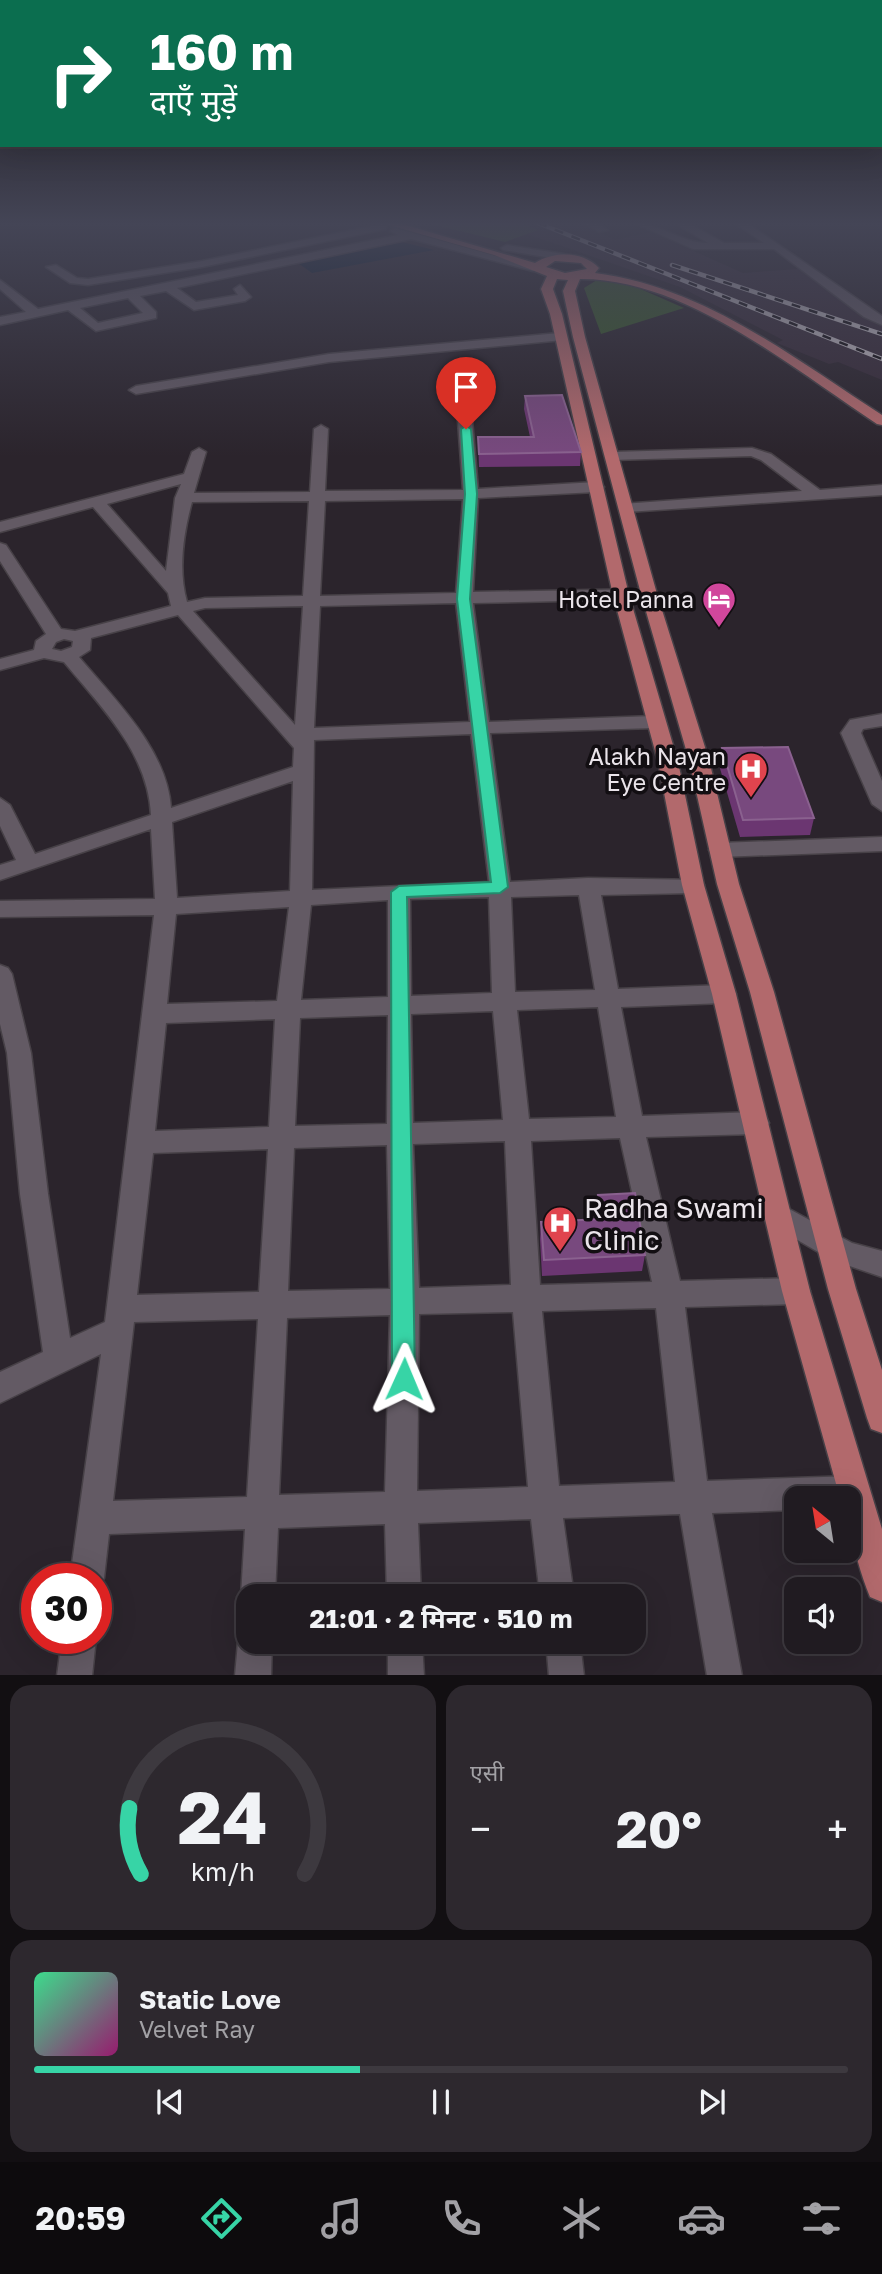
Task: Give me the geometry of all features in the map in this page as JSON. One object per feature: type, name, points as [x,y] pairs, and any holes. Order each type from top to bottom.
[{"type":"main road","points":[[551,301],[621,595],[634,630],[654,722],[668,762],[693,885],[724,994],[780,1216],[796,1291],[851,1486]]},
{"type":"main road","points":[[572,301],[649,594],[699,761],[720,850],[831,1247],[882,1418]]},
{"type":"main road","points":[[687,301],[882,421]]},
{"type":"main road","points":[[704,301],[882,412]]},
{"type":"main road","points":[[861,1518],[882,1585]]},
{"type":"street","points":[[21,301],[35,313]]},
{"type":"street","points":[[0,321],[88,301]]},
{"type":"street","points":[[69,305],[96,327],[152,315],[138,301]]},
{"type":"street","points":[[187,301],[194,306],[219,301]]},
{"type":"street","points":[[851,301],[882,321]]},
{"type":"street","points":[[136,390],[329,358],[559,337]]},
{"type":"street","points":[[464,408],[471,494],[464,599],[500,887],[504,1002],[517,1130],[527,1298],[545,1503],[555,1584]]},
{"type":"street","points":[[259,1584],[288,1009],[301,896],[303,740],[321,429]]},
{"type":"street","points":[[172,589],[183,498],[199,452]]},
{"type":"street","points":[[612,456],[751,452],[766,457],[819,496]]},
{"type":"street","points":[[0,527],[190,477]]},
{"type":"street","points":[[183,498],[471,494],[596,487]]},
{"type":"street","points":[[627,507],[882,490]]},
{"type":"street","points":[[97,502],[172,589],[180,607],[303,740]]},
{"type":"street","points":[[0,548],[126,726],[151,765],[160,793],[166,907],[141,1142],[89,1563]]},
{"type":"street","points":[[0,665],[44,653],[54,657],[68,642],[180,607],[205,603],[649,594]]},
{"type":"street","points":[[882,720],[858,724],[851,733],[882,804]]},
{"type":"street","points":[[303,740],[481,727],[654,722]]},
{"type":"street","points":[[0,873],[303,771]]},
{"type":"street","points":[[0,805],[29,864]]},
{"type":"street","points":[[720,850],[882,844]]},
{"type":"street","points":[[0,909],[166,907],[301,896],[500,887],[693,885]]},
{"type":"street","points":[[588,886],[631,1127],[669,1295],[693,1497],[725,1675]]},
{"type":"street","points":[[399,892],[400,1134],[405,1301],[401,1508],[404,1584]]},
{"type":"street","points":[[0,974],[19,1053],[34,1194],[60,1360]]},
{"type":"street","points":[[154,1014],[724,994]]},
{"type":"street","points":[[141,1142],[756,1123]]},
{"type":"street","points":[[780,1216],[831,1247],[868,1262],[882,1264]]},
{"type":"street","points":[[0,1388],[60,1360],[119,1320],[274,1305],[796,1291]]},
{"type":"street","points":[[94,1518],[784,1494]]},
{"type":"street","points":[[74,1675],[77,1654]]},
{"type":"street","points":[[253,1675],[254,1654]]},
{"type":"street","points":[[405,1654],[406,1675]]},
{"type":"street","points":[[564,1654],[567,1675]]},
{"type":"shaded area","points":[[708,301],[844,301],[861,313],[882,322],[882,380],[838,362],[829,364],[777,343],[783,340]]},
{"type":"green space","points":[[589,301],[668,301],[684,308],[601,334]]},
{"type":"building","points":[[562,395],[581,452],[479,454],[478,437],[534,437],[525,396]]},
{"type":"building","points":[[788,747],[814,818],[743,820],[722,748]]},
{"type":"building","points":[[635,1193],[645,1255],[544,1260],[541,1222],[602,1219],[598,1195]]},
{"type":"railway","points":[[736,301],[882,359]]},
{"type":"railway","points":[[782,301],[882,334]]},
{"type":"place","name":"Hotel Panna","points":[[719,629]]},
{"type":"place","name":"Alakh Nayan Eye Centre","points":[[751,799]]},
{"type":"place","name":"Radha Swami Clinic","points":[[560,1253]]},
{"type":"route","points":[[404,1379],[399,892],[500,887],[464,599],[471,494],[466,429]]}]
